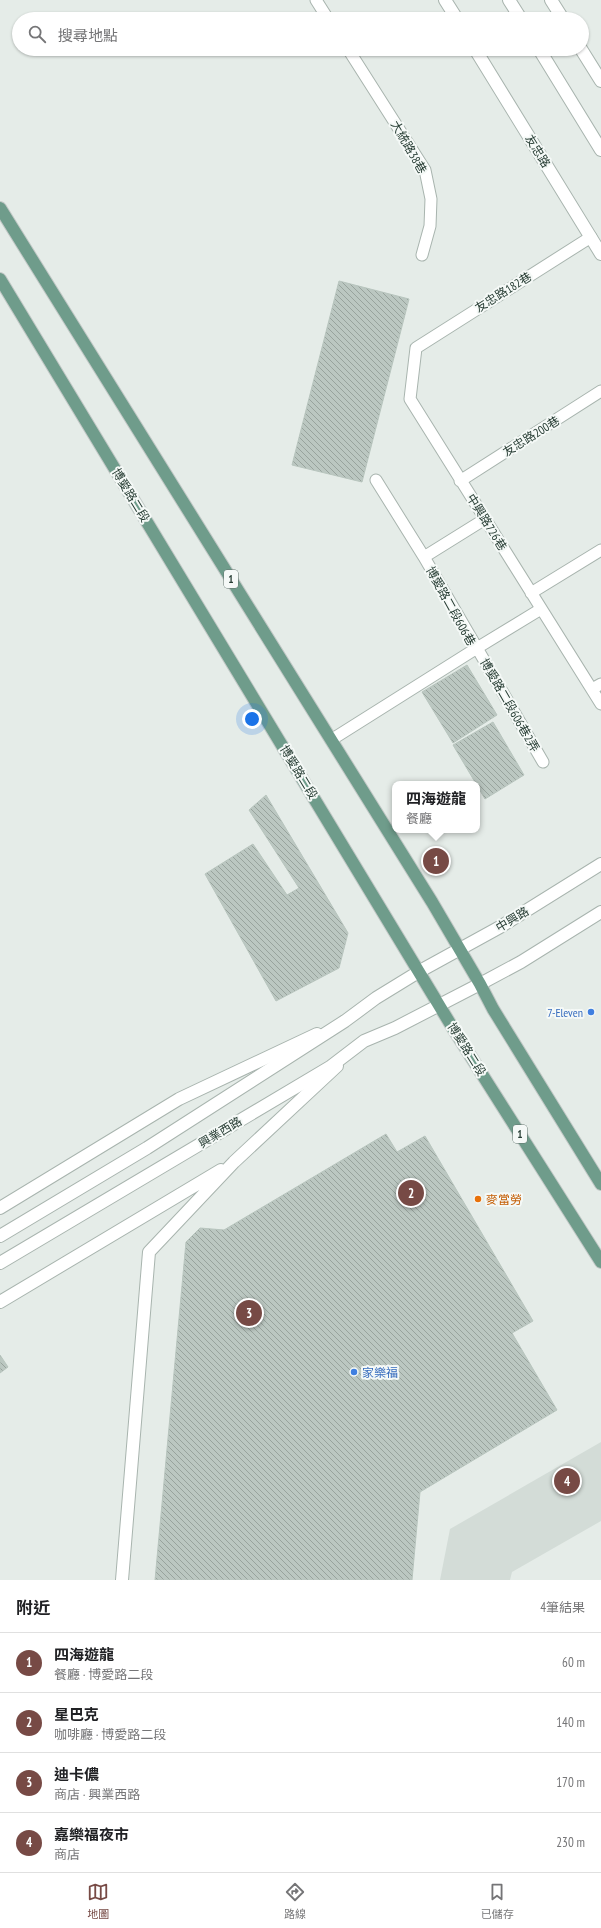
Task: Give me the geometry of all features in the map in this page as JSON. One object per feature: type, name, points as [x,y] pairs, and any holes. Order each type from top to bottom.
[{"type":"main road","name":"1","points":[[0,208],[461,950],[493,1009],[601,1184]]},
{"type":"main road","name":"博愛路二段","points":[[0,279],[440,1005],[601,1262]]},
{"type":"street","points":[[445,0],[453,12]]},
{"type":"street","points":[[509,0],[517,12]]},
{"type":"street","points":[[551,0],[559,12]]},
{"type":"street","name":"友忠路","points":[[479,56],[601,254]]},
{"type":"street","points":[[543,56],[601,150]]},
{"type":"street","points":[[585,56],[601,81]]},
{"type":"street","name":"中興路","points":[[420,971],[461,950],[601,864]]},
{"type":"street","points":[[440,1005],[520,962],[601,912]]},
{"type":"street","name":"興業西路","points":[[0,1236],[147,1148],[345,1021],[376,998],[420,971]]},
{"type":"street","name":"興業西路","points":[[0,1263],[330,1067],[364,1041],[440,1005]]},
{"type":"street","points":[[0,1208],[179,1100],[345,1021]]},
{"type":"street","points":[[122,1580],[149,1252],[234,1162],[364,1041]]},
{"type":"street","points":[[0,1302],[234,1162]]},
{"type":"lane","points":[[316,0],[324,12]]},
{"type":"lane","name":"大統路38巷","points":[[352,56],[425,170],[431,199],[430,226],[422,255]]},
{"type":"lane","name":"友忠路182巷","points":[[416,348],[591,237]]},
{"type":"lane","name":"中興路726巷","points":[[416,348],[410,399],[532,593],[541,610],[596,687],[601,704]]},
{"type":"lane","name":"友忠路200巷","points":[[460,480],[601,391]]},
{"type":"lane","name":"博愛路二段606巷","points":[[331,740],[477,648],[424,557],[376,480]]},
{"type":"lane","points":[[424,557],[485,519]]},
{"type":"lane","points":[[532,593],[601,550]]},
{"type":"lane","points":[[477,648],[541,610]]},
{"type":"lane","name":"博愛路二段606巷2弄","points":[[477,648],[543,762]]},
{"type":"shaded area","points":[[601,1442],[601,1521],[512,1572],[510,1580],[440,1580],[450,1529]]},
{"type":"building","points":[[339,281],[409,299],[362,482],[292,465]]},
{"type":"building","points":[[467,665],[497,715],[453,743],[422,692]]},
{"type":"building","points":[[493,722],[524,775],[485,799],[480,791],[480,781],[474,781],[453,745]]},
{"type":"building","points":[[266,795],[348,933],[339,968],[276,1001],[205,874],[253,844],[287,895],[299,888],[249,810]]},
{"type":"building","name":"家樂福","points":[[386,1134],[397,1152],[425,1136],[533,1321],[512,1333],[557,1410],[420,1492],[412,1580],[155,1580],[186,1242],[200,1228],[224,1230]]},
{"type":"building","points":[[0,1355],[8,1367],[0,1373]]},
{"type":"place","name":"四海遊龍","points":[[436,861]]},
{"type":"place","name":"7-Eleven","points":[[591,1012]]},
{"type":"place","name":"星巴克","points":[[411,1193]]},
{"type":"place","name":"麥當勞","points":[[478,1199]]},
{"type":"place","name":"迪卡儂","points":[[249,1313]]},
{"type":"place","name":"家樂福","points":[[354,1372]]},
{"type":"place","name":"嘉樂福夜市","points":[[567,1481]]}]
